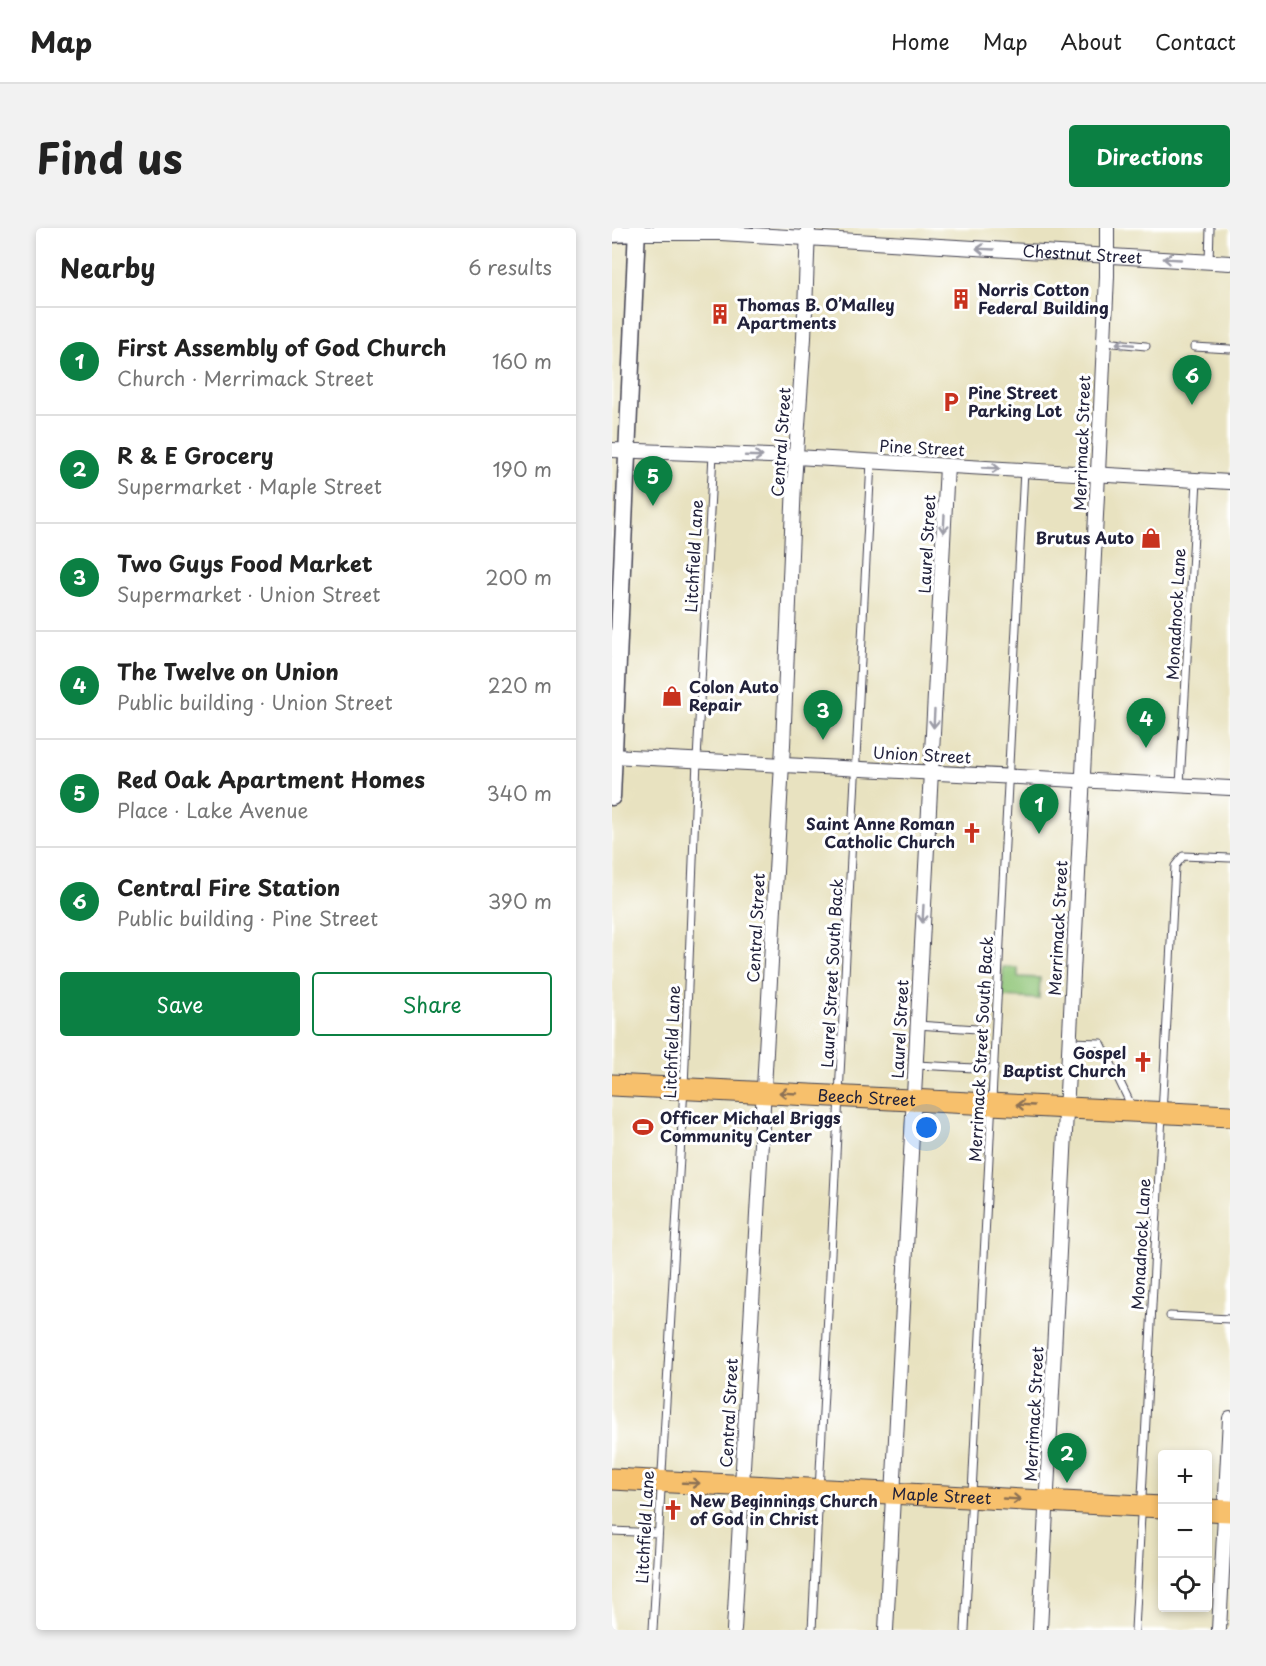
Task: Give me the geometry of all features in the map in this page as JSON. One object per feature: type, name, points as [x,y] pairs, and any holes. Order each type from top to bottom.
[{"type":"main road","name":"Beech Street","points":[[612,1085],[1230,1116]]},
{"type":"main road","name":"Maple Street","points":[[612,1479],[1158,1507]]},
{"type":"street","name":"Merrimack Street","points":[[1040,1630],[1104,342],[1107,228]]},
{"type":"street","name":"Chestnut Street","points":[[612,234],[637,231],[721,230],[808,233],[1106,256],[1230,263]]},
{"type":"street","points":[[612,798],[620,533],[620,450],[637,231]]},
{"type":"street","name":"Central Street","points":[[734,1630],[782,764],[796,457],[804,350],[808,233]]},
{"type":"street","name":"Pine Street","points":[[620,450],[796,457],[1230,482]]},
{"type":"street","name":"Laurel Street","points":[[886,1630],[947,466]]},
{"type":"street","name":"Union Street","points":[[614,756],[1230,788]]},
{"type":"street","points":[[1219,1630],[1221,1510],[1230,1418]]},
{"type":"lane","points":[[1209,262],[1210,228]]},
{"type":"lane","points":[[1104,342],[1146,346]]},
{"type":"lane","points":[[1194,347],[1230,349]]},
{"type":"lane","name":"Litchfield Lane","points":[[653,1630],[684,1087],[696,760],[713,454]]},
{"type":"lane","name":"Laurel Street South Back","points":[[812,1630],[872,461]]},
{"type":"lane","name":"Merrimack Street South Back","points":[[965,1630],[1024,470]]},
{"type":"lane","name":"Monadnock Lane","points":[[1180,785],[1197,480]]},
{"type":"lane","name":"Monadnock Lane","points":[[1135,1630],[1161,1112],[1178,860],[1183,856],[1230,858]]},
{"type":"lane","points":[[917,1025],[977,1029],[982,1037],[980,1068]]},
{"type":"lane","points":[[1069,1042],[1101,1043],[1134,1111]]},
{"type":"lane","points":[[915,1064],[994,1069]]},
{"type":"lane","points":[[1170,1316],[1230,1319]]},
{"type":"lane","points":[[612,1531],[658,1533]]},
{"type":"green space","points":[[1003,967],[1018,968],[1018,977],[1040,978],[1039,999],[1002,997]]},
{"type":"place","name":"Norris Cotton Federal Building","points":[[961,299]]},
{"type":"place","name":"Thomas B. O’Malley Apartments","points":[[720,314]]},
{"type":"place","name":"Pine Street Parking Lot","points":[[951,402]]},
{"type":"place","name":"Central Fire Station","points":[[1192,405]]},
{"type":"place","name":"Red Oak Apartment Homes","points":[[653,506]]},
{"type":"place","name":"Brutus Auto","points":[[1151,538]]},
{"type":"place","name":"Colon Auto Repair","points":[[672,696]]},
{"type":"place","name":"Two Guys Food Market","points":[[823,740]]},
{"type":"place","name":"The Twelve on Union","points":[[1146,748]]},
{"type":"place","name":"Saint Anne Roman Catholic Church","points":[[972,833]]},
{"type":"place","name":"First Assembly of God Church","points":[[1039,834]]},
{"type":"place","name":"Gospel Baptist Church","points":[[1143,1062]]},
{"type":"place","name":"Officer Michael Briggs Community Center","points":[[643,1127]]},
{"type":"place","name":"R & E Grocery","points":[[1067,1483]]},
{"type":"place","name":"New Beginnings Church of God in Christ","points":[[673,1510]]}]
